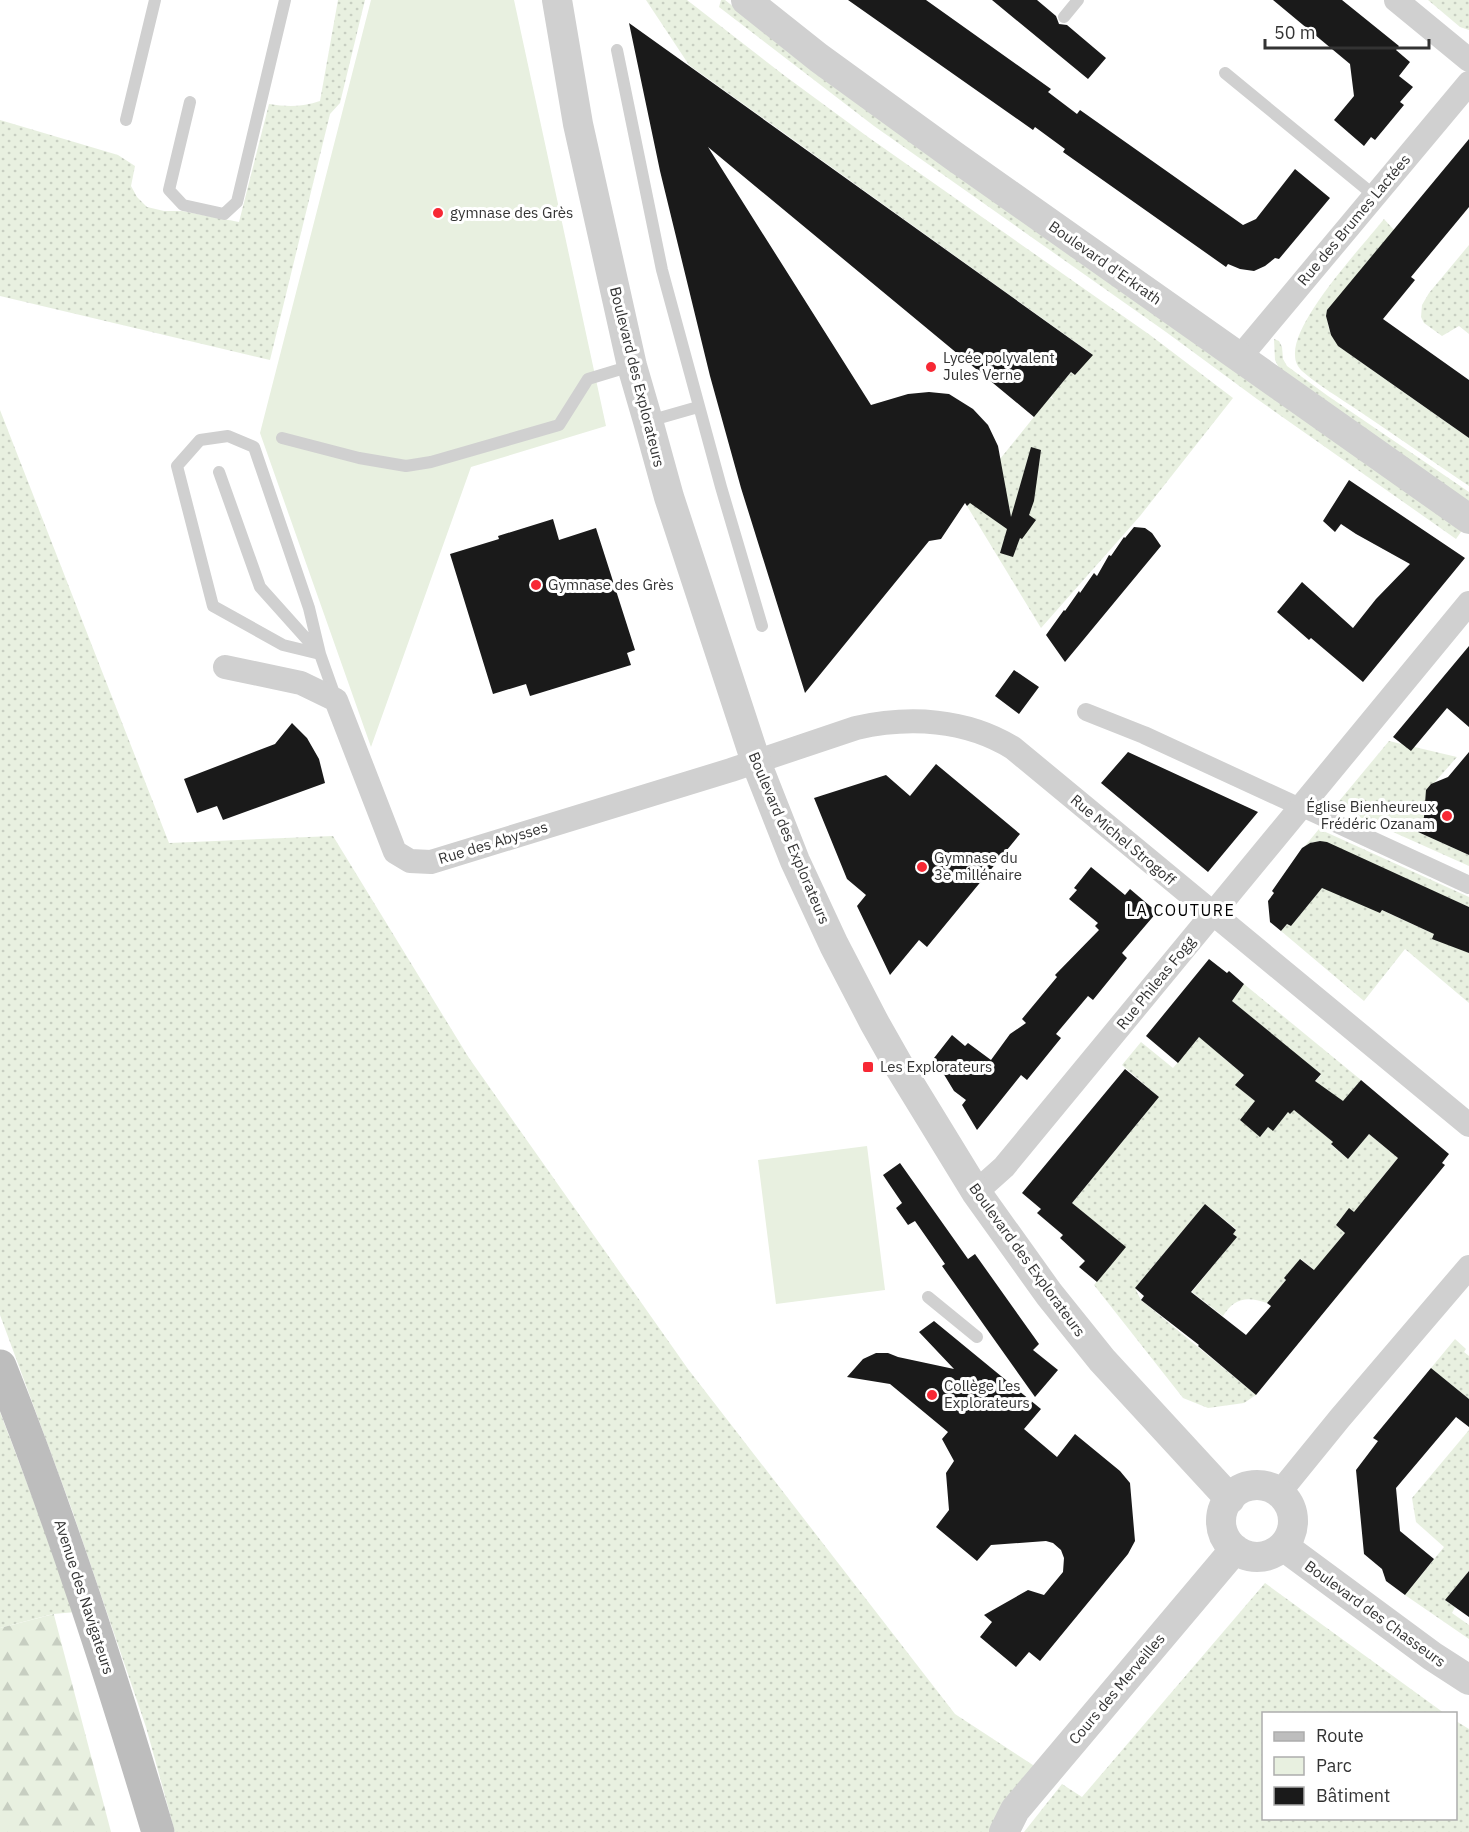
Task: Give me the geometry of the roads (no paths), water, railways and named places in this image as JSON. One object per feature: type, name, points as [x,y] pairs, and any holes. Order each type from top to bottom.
[{"type":"main road","name":"Avenue des Navigateurs","points":[[0,1366],[56,1513],[100,1641],[158,1832]]},
{"type":"street","name":"Boulevard des Explorateurs","points":[[557,0],[578,124],[633,366],[669,497],[756,762],[795,861],[834,945],[900,1068],[976,1192],[1049,1294],[1102,1360],[1230,1498]]},
{"type":"street","name":"Boulevard d'Erkrath","points":[[746,0],[819,58],[944,149],[1469,519]]},
{"type":"street","points":[[1396,0],[1469,60]]},
{"type":"street","name":"Rue des Brumes Lactées","points":[[1240,357],[1469,83]]},
{"type":"street","name":"Rue Phileas Fogg","points":[[976,1192],[1004,1167],[1469,603]]},
{"type":"street","points":[[225,667],[301,683],[336,700]]},
{"type":"street","name":"Rue des Abysses","points":[[336,700],[395,852],[410,861],[430,862],[756,762]]},
{"type":"street","points":[[1086,712],[1144,735],[1469,885]]},
{"type":"street","name":"Rue Michel Strogoff","points":[[756,762],[856,728],[896,722],[919,721],[955,725],[987,735],[1012,748],[1469,1125]]},
{"type":"street","points":[[1279,1493],[1469,1267]]},
{"type":"street","points":[[1253,1486],[1266,1487],[1279,1493],[1289,1507],[1293,1521],[1290,1534],[1283,1546],[1269,1555],[1257,1557],[1245,1555],[1235,1549],[1227,1541],[1222,1527],[1222,1512],[1230,1498],[1240,1490],[1253,1486]]},
{"type":"street","name":"Boulevard des Chasseurs","points":[[1283,1546],[1432,1656],[1469,1680]]},
{"type":"street","name":"Cours des Merveilles","points":[[1005,1832],[1016,1810],[1235,1549]]},
{"type":"lane","points":[[126,120],[155,0]]},
{"type":"lane","points":[[190,102],[169,190],[183,205],[224,214],[237,202],[285,0]]},
{"type":"lane","points":[[1064,17],[1078,0]]},
{"type":"lane","points":[[617,50],[662,270],[698,407],[762,626]]},
{"type":"lane","points":[[1225,73],[1375,196]]},
{"type":"lane","points":[[282,438],[359,458],[406,466],[431,462],[560,425],[588,379],[633,366]]},
{"type":"lane","points":[[648,421],[698,407]]},
{"type":"lane","points":[[320,654],[283,645],[213,606],[177,466],[200,440],[228,436],[254,447],[309,608],[320,654],[336,700]]},
{"type":"lane","points":[[219,472],[260,587],[320,654]]},
{"type":"lane","points":[[928,1297],[976,1337]]},
{"type":"place","name":"gymnase des Grès","points":[[438,213]]},
{"type":"place","name":"Lycée polyvalent Jules Verne","points":[[931,367]]},
{"type":"place","name":"Gymnase des Grès","points":[[536,585]]},
{"type":"place","name":"Église Bienheureux Frédéric Ozanam","points":[[1447,816]]},
{"type":"place","name":"Gymnase du 3e millénaire","points":[[922,867]]},
{"type":"place","name":"Les Explorateurs","points":[[868,1067]]},
{"type":"place","name":"Collège Les Explorateurs","points":[[932,1395]]},
{"type":"district","name":"LA COUTURE","points":[[1181,910]]}]
